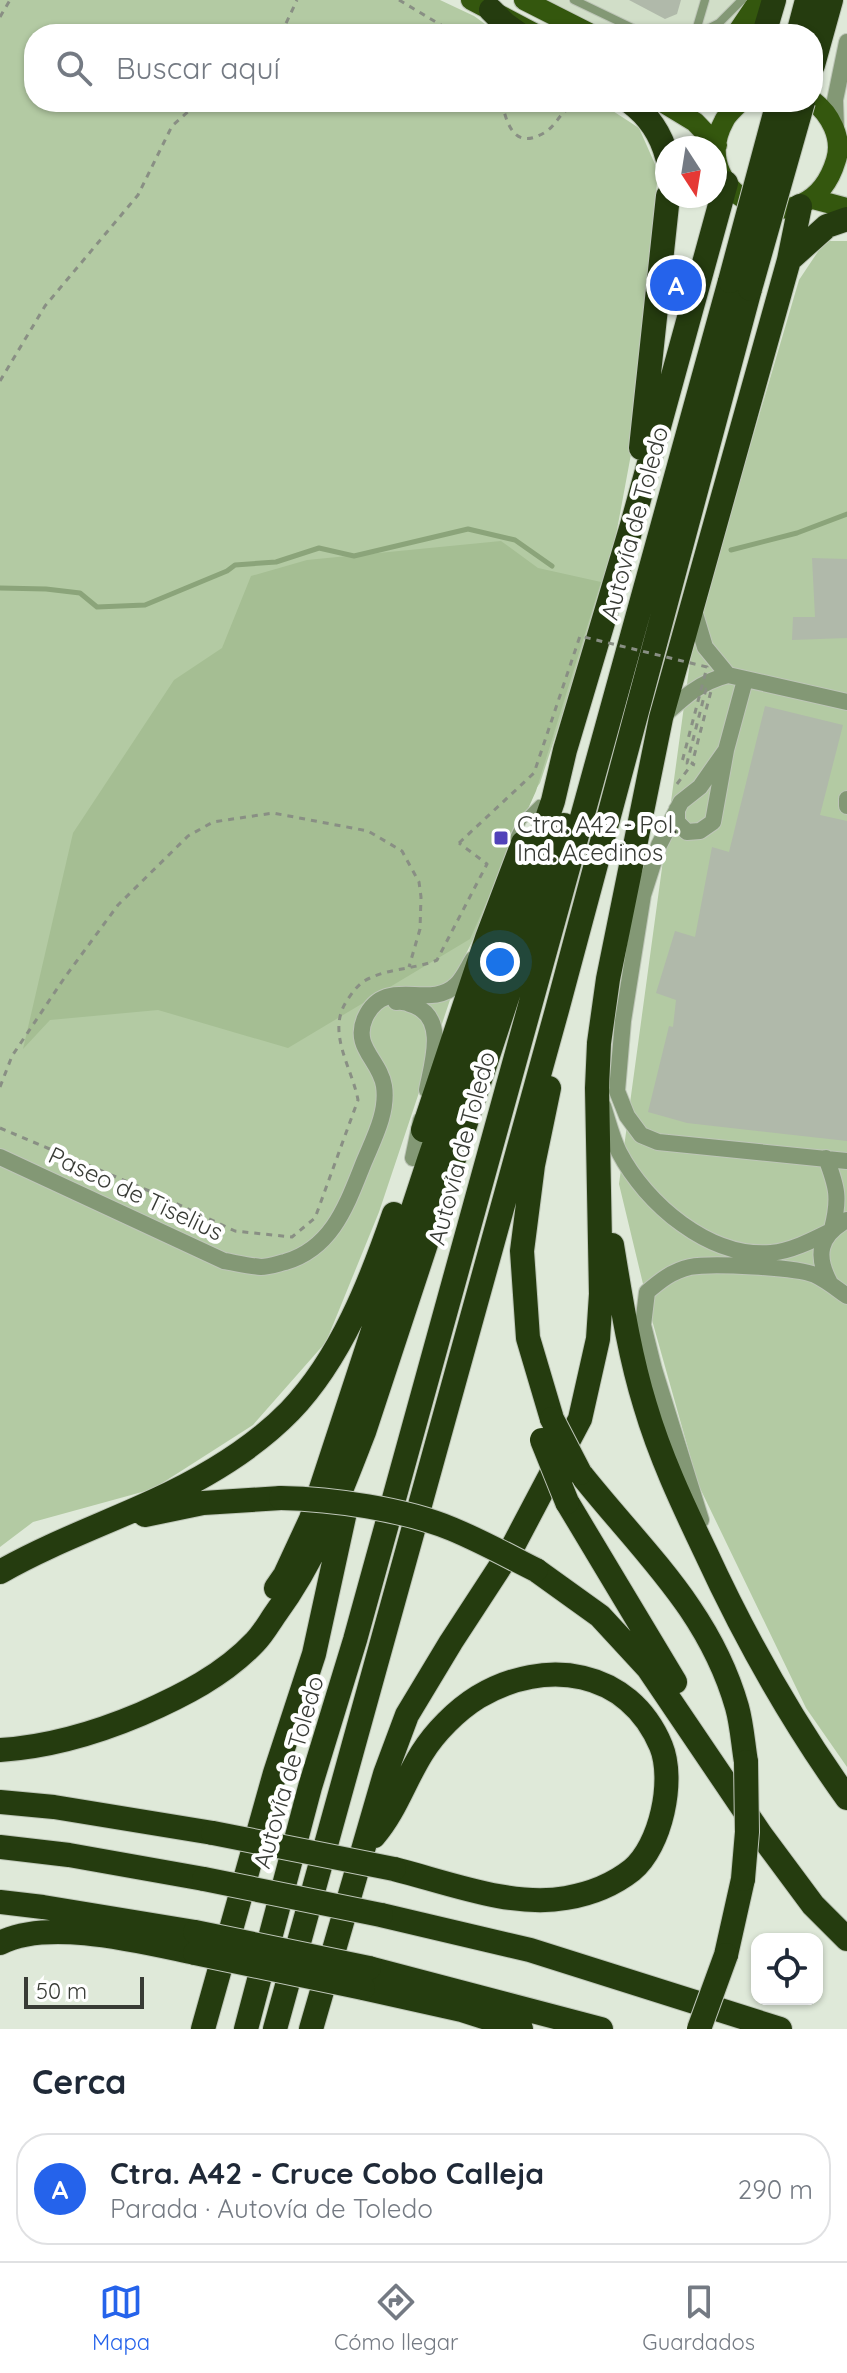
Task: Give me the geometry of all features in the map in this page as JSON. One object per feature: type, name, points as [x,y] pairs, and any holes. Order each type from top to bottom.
[{"type":"highway","points":[[797,16],[831,0]]},
{"type":"highway","points":[[481,5],[505,24]]},
{"type":"highway","points":[[643,112],[659,136]]},
{"type":"highway","points":[[733,282],[763,112]]},
{"type":"highway","points":[[275,2029],[627,753],[733,282],[776,112]]},
{"type":"highway","points":[[0,1750],[23,1749],[97,1732],[162,1705],[230,1665],[256,1641],[299,1582],[328,1525],[364,1432],[566,820],[733,282],[799,112]]},
{"type":"highway","points":[[311,2029],[385,1774],[407,1715],[511,1550],[580,1419],[598,1339],[601,1294],[597,1088],[608,979],[661,718],[806,202]]},
{"type":"highway","points":[[632,525],[667,208]]},
{"type":"highway","points":[[162,1705],[203,1672],[246,1630],[285,1575],[311,1519],[429,1160],[553,801],[719,208]]},
{"type":"highway","points":[[789,260],[827,226],[847,219]]},
{"type":"highway","name":"Autovía de Toledo","points":[[246,2029],[310,1787],[359,1625],[511,1068],[733,282]]},
{"type":"highway","points":[[0,1572],[36,1552],[157,1499],[234,1457],[290,1411],[336,1350],[367,1285],[505,889],[539,804],[565,750]]},
{"type":"highway","points":[[511,1068],[511,1037],[540,936],[566,820]]},
{"type":"highway","points":[[557,1010],[548,1103],[533,1165],[522,1251],[528,1338],[547,1430],[567,1502],[763,1830],[813,1905]]},
{"type":"highway","points":[[599,1159],[627,1337],[645,1405],[672,1482],[734,1614],[819,1760],[847,1798]]},
{"type":"highway","points":[[547,1430],[614,1516],[659,1564],[701,1624],[723,1665],[738,1710],[746,1762],[747,1832],[743,1879],[726,1955],[699,2029]]},
{"type":"highway","points":[[203,2029],[275,1773],[314,1654],[364,1432]]},
{"type":"highway","points":[[79,1533],[203,1503],[310,1499],[373,1507],[450,1528],[536,1570],[600,1616],[648,1668],[761,1835],[813,1905],[847,1939]]},
{"type":"highway","points":[[0,1802],[54,1807],[213,1833],[394,1869],[509,1898],[564,1898],[606,1887],[634,1868],[652,1843],[661,1820],[667,1789],[662,1748],[644,1716],[615,1691],[580,1676],[546,1673],[511,1682],[477,1698],[446,1723],[423,1751],[385,1823],[364,1847]]},
{"type":"highway","points":[[0,1847],[69,1855],[204,1879],[381,1915],[530,1950],[780,2029]]},
{"type":"highway","points":[[0,1902],[43,1907],[195,1943],[601,2029]]},
{"type":"highway","points":[[0,1943],[12,1937],[54,1932],[195,1943]]},
{"type":"highway","points":[[366,1978],[521,2029]]},
{"type":"main road","points":[[524,0],[573,24]]},
{"type":"main road","points":[[743,24],[759,0]]},
{"type":"main road","points":[[481,5],[517,24]]},
{"type":"main road","points":[[564,19],[579,24]]},
{"type":"main road","points":[[806,202],[830,179],[840,151],[829,117],[823,111]]},
{"type":"main road","points":[[678,112],[695,122],[708,136]]},
{"type":"main road","points":[[720,136],[724,120],[731,112]]},
{"type":"main road","points":[[727,184],[741,198],[759,207],[780,210],[806,202],[847,208]]},
{"type":"street","points":[[840,151],[835,100],[847,42]]},
{"type":"street","points":[[693,607],[705,647],[728,675]]},
{"type":"street","points":[[661,718],[708,680],[728,675],[847,702]]},
{"type":"street","points":[[677,809],[677,822],[687,832],[700,831],[713,822],[726,750],[745,680]]},
{"type":"street","points":[[726,750],[700,787],[681,802],[659,845],[643,895],[623,1021],[617,1091],[627,1116],[641,1135],[658,1142],[847,1161]]},
{"type":"street","points":[[847,799],[847,806]]},
{"type":"street","points":[[374,1005],[393,993],[438,994],[456,986],[487,938]]},
{"type":"street","points":[[374,1005],[403,1001],[423,1009],[433,1027],[436,1045],[413,1158]]},
{"type":"street","name":"Paseo de Tiselius","points":[[0,1157],[224,1261],[263,1267],[300,1258],[320,1244],[341,1218],[377,1131],[384,1103],[383,1083],[362,1045],[361,1030],[374,1005]]},
{"type":"street","points":[[597,1088],[619,1151],[637,1180],[662,1208],[705,1238],[743,1251],[772,1253],[810,1242],[836,1227]]},
{"type":"street","points":[[826,1158],[837,1186],[838,1207],[836,1227],[821,1249],[822,1268],[830,1285]]},
{"type":"street","points":[[734,1614],[680,1458],[654,1369],[643,1325],[647,1292],[665,1276],[690,1267],[779,1269],[814,1275],[847,1296]]},
{"type":"lane","points":[[537,0],[564,19]]},
{"type":"lane","points":[[574,0],[624,24]]},
{"type":"lane","points":[[699,24],[705,0]]},
{"type":"lane","points":[[717,24],[742,0]]},
{"type":"path","points":[[0,17],[10,0]]},
{"type":"path","points":[[286,24],[297,0]]},
{"type":"path","points":[[399,0],[439,24]]},
{"type":"path","points":[[0,381],[45,306],[138,195],[172,126],[188,112]]},
{"type":"path","points":[[504,112],[506,125],[518,136],[534,138],[550,129],[564,112]]},
{"type":"path","points":[[0,1087],[12,1056],[118,905],[188,836],[213,822],[273,813],[368,831],[402,851],[419,882],[421,897],[420,929],[409,968],[437,960],[487,864],[459,843],[534,773],[580,636],[707,667],[682,762],[687,763],[706,689],[711,691],[692,764],[672,791]]},
{"type":"path","points":[[0,1128],[235,1231],[292,1237],[315,1218],[358,1100],[340,1046]]},
{"type":"shaded area","points":[[542,0],[754,0],[745,24],[591,24]]},
{"type":"green space","points":[[0,0],[440,0],[485,24],[24,24],[24,112],[614,112],[639,128],[655,164],[655,204],[634,438],[609,573],[540,783],[507,831],[486,913],[464,958],[379,1212],[326,1342],[253,1425],[153,1489],[33,1522],[0,1547]]},
{"type":"green space","points":[[825,241],[847,241],[847,1767],[806,1708],[698,1484],[650,1313],[619,1184],[693,640],[799,280]]},
{"type":"green space","points":[[501,541],[538,568],[601,582],[536,791],[470,939],[288,1048],[158,1010],[50,1020],[23,1049],[73,833],[174,680],[222,648],[251,576],[307,560]]},
{"type":"building","points":[[629,0],[681,0],[677,14],[665,19]]},
{"type":"building","points":[[812,558],[847,559],[847,638],[792,640],[793,617],[815,617]]},
{"type":"building","points":[[765,706],[843,725],[820,815],[847,821],[847,1141],[687,1123],[648,1112],[669,1026],[673,1027],[676,1000],[656,993],[675,931],[695,937],[712,847],[729,852]]},
{"type":"waterway","points":[[731,550],[797,533],[847,514]]},
{"type":"waterway","points":[[0,588],[80,593],[97,607],[145,605],[235,565],[276,562],[319,548],[354,556],[468,529],[515,540],[552,566]]},
{"type":"place","name":"Ctra. A42 - Cruce Cobo Calleja","points":[[676,285]]},
{"type":"place","name":"Ctra. A42 - Pol. Ind. Acedinos","points":[[501,838]]}]
